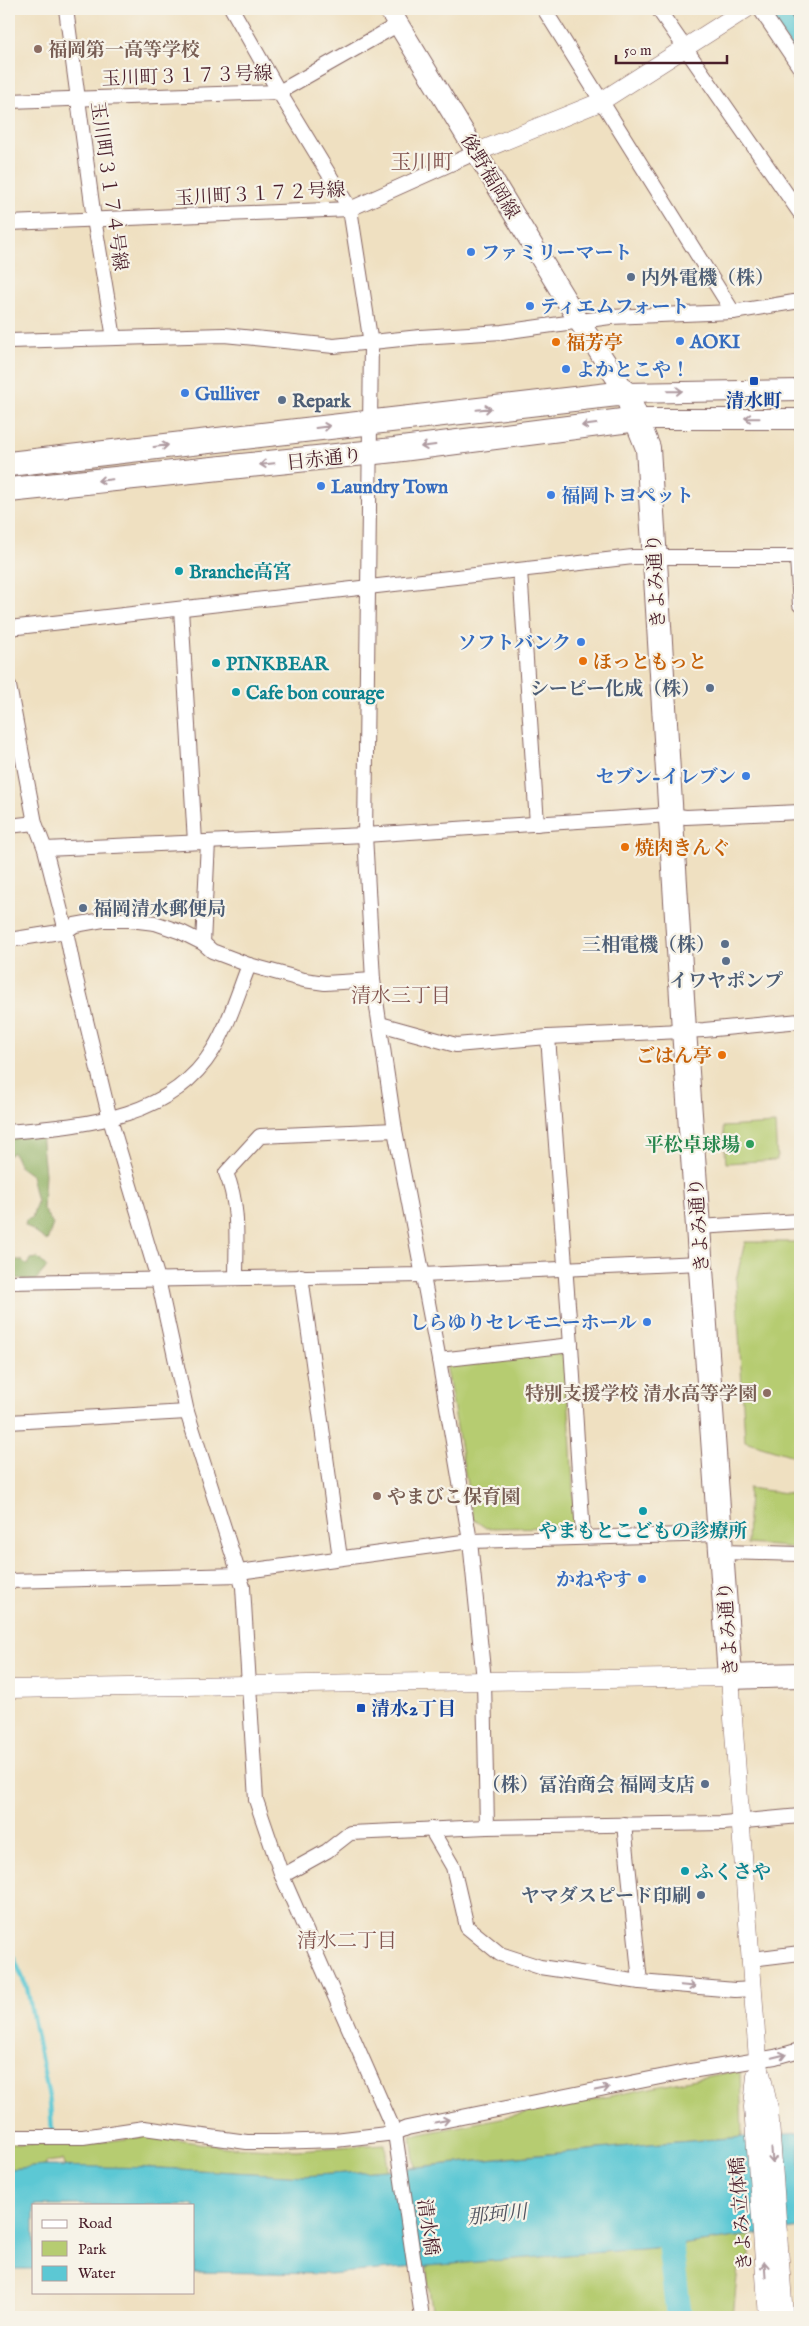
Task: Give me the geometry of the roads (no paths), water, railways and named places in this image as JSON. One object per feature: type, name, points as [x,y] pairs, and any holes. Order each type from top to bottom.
[{"type":"highway","name":"きよみ通り","points":[[626,393],[648,448],[653,559],[684,1030],[730,1677]]},
{"type":"highway","name":"日赤通り","points":[[9,464],[626,393]]},
{"type":"highway","name":"日赤通り","points":[[9,490],[371,452],[638,419]]},
{"type":"highway","points":[[730,1677],[800,1675]]},
{"type":"main road","name":"後野福岡線","points":[[394,16],[580,323],[626,393]]},
{"type":"main road","points":[[626,393],[800,390]]},
{"type":"main road","points":[[638,419],[800,419]]},
{"type":"street","name":"玉川町３１７４号線","points":[[66,9],[94,219],[114,338]]},
{"type":"street","points":[[232,9],[279,92],[350,209],[372,344],[365,835],[373,980],[395,1130],[439,1360],[470,1541],[484,1680],[486,1827]]},
{"type":"street","points":[[544,9],[600,102],[734,312]]},
{"type":"street","points":[[658,9],[800,213]]},
{"type":"street","points":[[477,152],[600,102],[746,9]]},
{"type":"street","points":[[760,9],[800,68]]},
{"type":"street","points":[[796,9],[800,16]]},
{"type":"street","name":"玉川町３１７３号線","points":[[9,101],[78,97],[279,92],[394,16]]},
{"type":"street","name":"玉川町３１７２号線","points":[[9,223],[350,209],[477,152]]},
{"type":"street","points":[[9,341],[224,335],[334,346],[372,344],[580,323],[610,318],[734,312],[800,301]]},
{"type":"street","points":[[9,628],[369,586],[634,558],[798,558],[800,605]]},
{"type":"street","points":[[520,570],[537,824]]},
{"type":"street","points":[[181,609],[201,842],[203,943]]},
{"type":"street","name":"清水橋","points":[[9,686],[35,823],[45,849],[66,931],[110,1119],[158,1280],[187,1412],[243,1587],[256,1800],[282,1876],[395,2133],[422,2314]]},
{"type":"street","points":[[45,849],[365,835],[670,815],[686,817],[800,812]]},
{"type":"street","points":[[9,826],[35,823]]},
{"type":"street","points":[[9,940],[66,931],[75,924],[103,920],[130,920],[156,923],[203,943],[212,952],[249,965],[304,980],[325,982],[373,980]]},
{"type":"street","points":[[9,1132],[110,1119],[159,1102],[206,1061],[222,1035],[249,965]]},
{"type":"street","points":[[380,1024],[456,1045],[548,1037],[684,1030],[800,1021]]},
{"type":"street","points":[[548,1037],[583,1536]]},
{"type":"street","points":[[236,1278],[236,1207],[232,1186],[226,1173],[260,1136],[395,1130]]},
{"type":"street","points":[[698,1227],[800,1222]]},
{"type":"street","points":[[9,1282],[422,1275],[701,1263]]},
{"type":"street","points":[[301,1276],[340,1558]]},
{"type":"street","points":[[439,1360],[571,1345]]},
{"type":"street","points":[[9,1422],[187,1412]]},
{"type":"street","points":[[9,1581],[239,1574],[340,1558],[470,1541],[583,1536],[721,1543],[800,1554]]},
{"type":"street","points":[[9,1689],[730,1677]]},
{"type":"street","name":"きよみ通り","points":[[730,1677],[752,1959],[761,2108]]},
{"type":"street","points":[[282,1876],[327,1851],[350,1832],[486,1827],[742,1822],[800,1816]]},
{"type":"street","points":[[624,1824],[640,1982]]},
{"type":"street","points":[[431,1829],[453,1866],[467,1927],[500,1954],[540,1968],[640,1982],[735,1990],[753,1989]]},
{"type":"street","points":[[752,1959],[800,1954]]},
{"type":"street","points":[[9,2137],[83,2137],[144,2128],[247,2142],[335,2140],[395,2133],[407,2128],[676,2074],[758,2060],[800,2050]]},
{"type":"street","name":"きよみ立体橋","points":[[761,2108],[768,2317]]},
{"type":"street","name":"きよみ立体橋","points":[[761,2108],[784,2317]]},
{"type":"water","points":[[765,9],[792,9],[800,21],[800,61]]},
{"type":"water","name":"那珂川","points":[[800,2133],[800,2228],[665,2247],[328,2274],[195,2272],[195,2204],[32,2204],[32,2269],[9,2269],[9,2169],[46,2166],[159,2168],[305,2176],[388,2170],[650,2144]]},
{"type":"waterway","points":[[9,1947],[27,1988],[50,2102],[52,2131]]},
{"type":"waterway","points":[[666,2211],[679,2317]]},
{"type":"place","name":"福岡第一高等学校","points":[[38,49]]},
{"type":"place","name":"ファミリーマート","points":[[471,252]]},
{"type":"place","name":"内外電機（株）","points":[[631,277]]},
{"type":"place","name":"ティエムフォート","points":[[530,306]]},
{"type":"place","name":"AOKI","points":[[680,341]]},
{"type":"place","name":"福芳亭","points":[[556,342]]},
{"type":"place","name":"よかとこや！","points":[[566,369]]},
{"type":"place","name":"清水町","points":[[754,381]]},
{"type":"place","name":"Gulliver","points":[[185,393]]},
{"type":"place","name":"Repark","points":[[282,400]]},
{"type":"place","name":"Laundry Town","points":[[321,486]]},
{"type":"place","name":"福岡トヨペット","points":[[551,495]]},
{"type":"place","name":"Branche高宮","points":[[179,571]]},
{"type":"place","name":"ソフトバンク","points":[[581,642]]},
{"type":"place","name":"ほっともっと","points":[[583,661]]},
{"type":"place","name":"PINKBEAR","points":[[216,663]]},
{"type":"place","name":"シーピー化成（株）","points":[[710,688]]},
{"type":"place","name":"Cafe bon courage","points":[[236,692]]},
{"type":"place","name":"セブン-イレブン","points":[[746,776]]},
{"type":"place","name":"焼肉きんぐ","points":[[625,847]]},
{"type":"place","name":"福岡清水郵便局","points":[[83,908]]},
{"type":"place","name":"三相電機（株）","points":[[725,944]]},
{"type":"place","name":"イワヤポンプ","points":[[726,961]]},
{"type":"place","name":"ごはん亭","points":[[722,1055]]},
{"type":"place","name":"平松卓球場","points":[[750,1144]]},
{"type":"place","name":"しらゆりセレモニーホール","points":[[647,1322]]},
{"type":"place","name":"特別支援学校 清水高等学園","points":[[767,1393]]},
{"type":"place","name":"やまびこ保育園","points":[[377,1496]]},
{"type":"place","name":"やまもとこどもの診療所","points":[[643,1511]]},
{"type":"place","name":"かねやす","points":[[642,1579]]},
{"type":"place","name":"清水2丁目","points":[[361,1708]]},
{"type":"place","name":"（株）冨治商会 福岡支店","points":[[705,1784]]},
{"type":"place","name":"ふくさや","points":[[685,1871]]},
{"type":"place","name":"ヤマダスピード印刷","points":[[701,1895]]},
{"type":"district","name":"玉川町","points":[[422,162]]},
{"type":"district","name":"清水三丁目","points":[[401,995]]},
{"type":"district","name":"清水二丁目","points":[[347,1940]]}]
